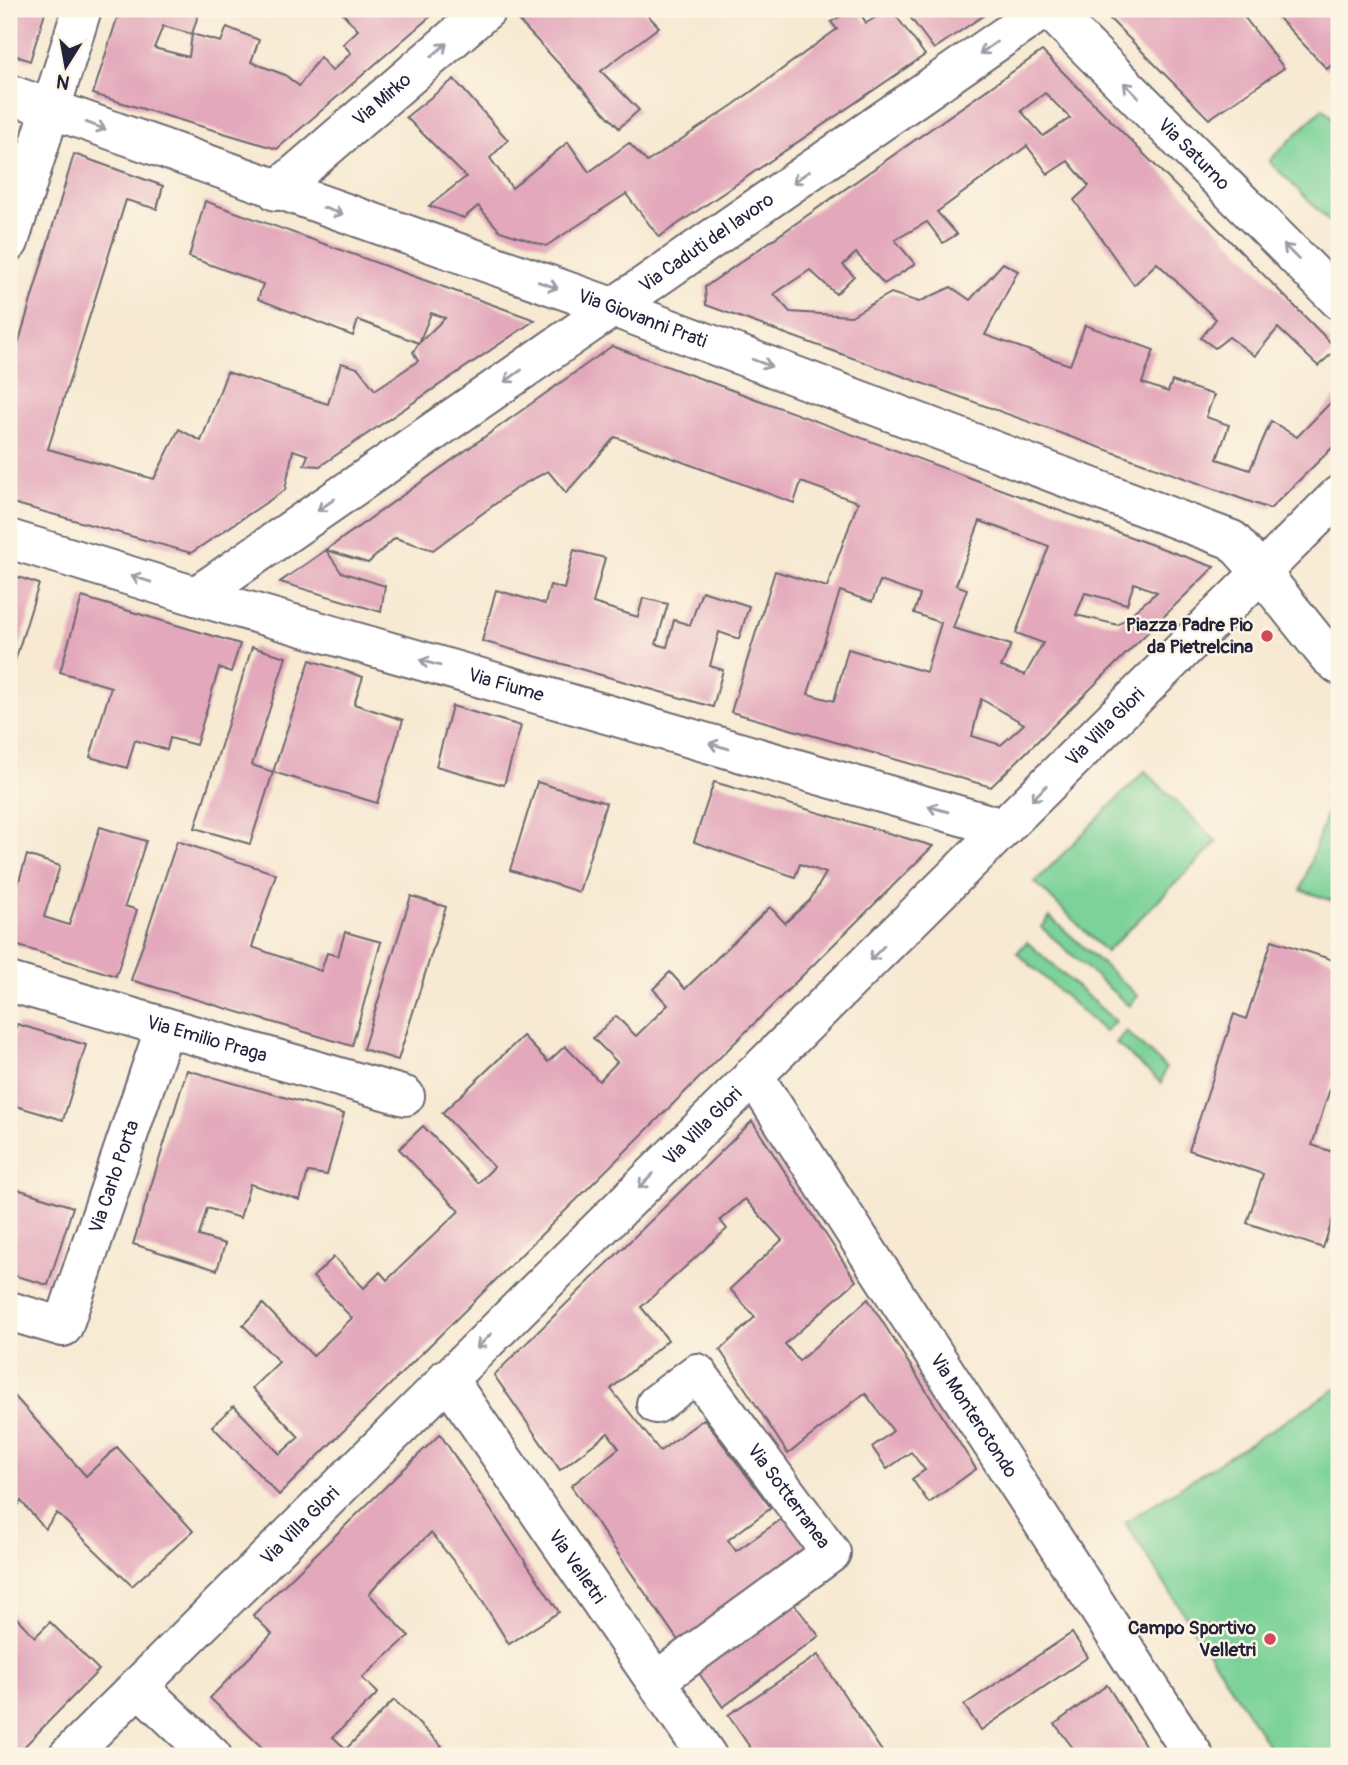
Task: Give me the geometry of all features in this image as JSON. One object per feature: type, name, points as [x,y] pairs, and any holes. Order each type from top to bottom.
[{"type":"street","points":[[9,242],[82,9]]},
{"type":"street","name":"Via Mirko","points":[[276,191],[487,9]]},
{"type":"street","name":"Via Saturno","points":[[1047,9],[1339,300]]},
{"type":"street","name":"Via Caduti del lavoro","points":[[195,596],[1047,9]]},
{"type":"street","name":"Via Giovanni Prati","points":[[9,94],[276,191],[612,307],[1231,540],[1260,571],[1328,656],[1339,665]]},
{"type":"street","name":"Via Villa Glori","points":[[68,1756],[1339,495]]},
{"type":"street","name":"Via Fiume","points":[[9,539],[195,596],[1003,828]]},
{"type":"street","name":"Via Emilio Praga","points":[[9,982],[404,1096]]},
{"type":"street","name":"Via Carlo Porta","points":[[9,1311],[63,1327],[165,1027]]},
{"type":"street","name":"Via Monterotondo","points":[[753,1075],[1194,1756]]},
{"type":"street","name":"Via Sotterranea","points":[[656,1404],[697,1373],[831,1553],[657,1680]]},
{"type":"street","name":"Via Velletri","points":[[447,1378],[707,1756]]},
{"type":"street","points":[[138,1686],[212,1756]]},
{"type":"green space","points":[[1323,108],[1339,125],[1339,231],[1269,161]]},
{"type":"green space","points":[[1145,771],[1217,842],[1106,952],[1035,882]]},
{"type":"green space","points":[[1329,806],[1339,810],[1339,903],[1301,890]]},
{"type":"green space","points":[[1050,917],[1138,996],[1129,1006],[1041,927]]},
{"type":"green space","points":[[1027,942],[1115,1021],[1105,1032],[1017,953]]},
{"type":"green space","points":[[1126,1031],[1166,1068],[1161,1083],[1116,1043]]},
{"type":"green space","name":"Campo Sportivo Velletri","points":[[1339,1387],[1339,1756],[1275,1756],[1125,1522]]},
{"type":"building","points":[[9,9],[46,9],[30,61],[9,53]]},
{"type":"building","points":[[120,9],[200,9],[192,34],[221,42],[227,27],[259,40],[251,62],[285,75],[299,86],[320,57],[332,71],[351,53],[343,44],[358,30],[339,9],[439,9],[277,149],[93,94]],"holes":[[[163,26],[192,34],[189,57],[154,48]]]},
{"type":"building","points":[[532,9],[642,9],[659,27],[601,71],[639,110],[619,128],[518,20]]},
{"type":"building","points":[[853,9],[858,9],[866,23],[891,9],[925,55],[659,237],[626,194],[546,246],[500,231],[478,206],[464,218],[429,206],[466,177],[406,117],[454,79],[508,140],[490,158],[512,188],[568,142],[589,172],[629,143],[647,162],[733,105],[837,29],[831,22]]},
{"type":"building","points":[[904,9],[993,9],[934,49]]},
{"type":"building","points":[[1109,9],[1238,9],[1284,68],[1209,119],[1103,12]]},
{"type":"building","points":[[1278,9],[1339,9],[1339,58],[1327,69],[1274,13]]},
{"type":"building","points":[[1042,51],[1337,349],[1318,366],[1278,328],[1255,356],[1229,337],[1215,348],[1201,338],[1216,319],[1157,263],[1134,285],[1074,200],[1089,186],[1068,161],[1048,174],[1027,146],[937,212],[957,234],[943,243],[927,222],[895,240],[915,264],[884,284],[856,253],[843,265],[854,276],[836,294],[810,270],[774,294],[790,312],[851,316],[891,293],[919,302],[951,287],[970,300],[1003,263],[1018,271],[985,335],[1070,365],[1085,325],[1154,350],[1142,383],[1168,392],[1172,381],[1214,395],[1206,417],[1229,425],[1217,459],[1250,470],[1271,421],[1297,437],[1339,394],[1339,441],[1270,509],[706,305],[705,287]],"holes":[[[1045,93],[1070,118],[1043,136],[1021,111]]]},
{"type":"building","points":[[74,154],[163,186],[157,209],[126,200],[48,449],[154,479],[179,429],[201,441],[227,372],[328,404],[341,363],[358,368],[375,390],[418,361],[413,352],[419,343],[358,320],[353,336],[258,299],[263,284],[189,257],[205,201],[535,320],[320,466],[304,465],[308,455],[293,450],[285,490],[191,553],[9,502],[9,375]],"holes":[[[431,313],[445,318],[419,343]]]},
{"type":"building","points":[[612,346],[1214,567],[991,787],[731,712],[775,571],[827,587],[858,502],[801,482],[794,503],[615,437],[566,493],[548,471],[518,487],[433,550],[395,538],[368,563],[326,550]],"holes":[[[980,521],[1049,546],[1016,633],[1043,643],[1025,675],[1001,667],[1011,645],[953,628],[967,589],[956,585]],[[880,581],[920,595],[914,613],[941,623],[926,672],[848,649],[834,701],[808,694],[840,591],[872,602]],[[1134,583],[1157,592],[1118,625],[1076,615],[1085,593],[1127,604]],[[981,699],[1024,724],[1001,745],[972,736]]]},
{"type":"building","points":[[326,550],[341,572],[385,586],[381,612],[280,582]]},
{"type":"building","points":[[574,550],[605,558],[593,603],[638,617],[643,598],[668,604],[656,644],[667,647],[674,620],[690,625],[702,591],[749,606],[739,639],[719,632],[710,666],[723,670],[713,707],[482,641],[496,590],[545,604],[550,585],[564,589]]},
{"type":"building","points":[[9,574],[39,584],[9,680]]},
{"type":"building","points":[[82,597],[240,644],[231,672],[219,668],[196,745],[170,738],[167,750],[135,740],[127,768],[90,757],[111,687],[60,672]]},
{"type":"building","points":[[252,647],[286,657],[252,765],[273,772],[250,844],[195,828]]},
{"type":"building","points":[[310,660],[363,677],[354,704],[403,720],[377,803],[273,772]]},
{"type":"building","points":[[452,706],[521,726],[504,785],[436,766]]},
{"type":"building","points":[[537,782],[606,803],[579,892],[510,870]]},
{"type":"building","points":[[714,782],[933,846],[279,1495],[212,1426],[234,1406],[280,1454],[299,1437],[252,1388],[279,1362],[243,1325],[263,1304],[313,1356],[352,1318],[313,1277],[334,1257],[364,1288],[380,1272],[387,1280],[459,1211],[399,1149],[423,1126],[478,1183],[494,1167],[442,1113],[523,1036],[548,1062],[565,1046],[599,1081],[617,1062],[593,1038],[616,1016],[636,1036],[668,1005],[653,989],[670,972],[685,989],[770,907],[785,923],[810,900],[826,873],[800,864],[795,877],[694,842]]},
{"type":"building","points":[[100,827],[146,841],[125,906],[137,910],[116,976],[9,943],[9,913],[27,855],[60,866],[44,917],[69,925]]},
{"type":"building","points":[[177,841],[276,874],[252,947],[321,971],[327,953],[338,956],[345,932],[381,942],[352,1046],[131,980]]},
{"type":"building","points":[[411,896],[446,907],[398,1060],[363,1049]]},
{"type":"building","points":[[1272,940],[1339,962],[1339,1061],[1312,1145],[1339,1154],[1339,1200],[1323,1248],[1247,1223],[1263,1174],[1189,1150],[1234,1014],[1246,1019]]},
{"type":"building","points":[[17,1024],[86,1045],[63,1120],[9,1104],[9,1051]]},
{"type":"building","points":[[187,1070],[344,1114],[327,1175],[308,1172],[300,1200],[250,1184],[240,1218],[207,1208],[199,1236],[225,1244],[217,1270],[133,1244]]},
{"type":"building","points":[[752,1121],[856,1281],[785,1344],[799,1361],[868,1299],[976,1469],[929,1503],[912,1479],[925,1470],[911,1452],[887,1469],[872,1447],[893,1431],[865,1393],[788,1454],[720,1350],[755,1317],[730,1289],[782,1240],[745,1199],[720,1220],[727,1229],[641,1307],[668,1340],[611,1389],[660,1451],[704,1419],[771,1508],[728,1540],[736,1551],[786,1516],[813,1553],[682,1646],[571,1486],[619,1448],[608,1433],[560,1470],[494,1375]]},
{"type":"building","points":[[11,1187],[73,1207],[48,1285],[9,1274]]},
{"type":"building","points":[[9,1390],[86,1476],[117,1447],[193,1531],[132,1586],[57,1513],[45,1529],[21,1501],[15,1511],[9,1505]]},
{"type":"building","points":[[440,1434],[559,1612],[509,1644],[471,1583],[431,1533],[395,1565],[369,1594],[409,1636],[362,1678],[378,1693],[333,1737],[346,1749],[394,1700],[442,1746],[432,1756],[271,1756],[210,1698],[272,1634],[253,1615]]},
{"type":"building","points":[[791,1600],[819,1636],[723,1707],[696,1669]]},
{"type":"building","points":[[9,1610],[35,1637],[50,1622],[99,1670],[15,1756],[9,1756]]},
{"type":"building","points":[[1072,1633],[1088,1657],[981,1730],[964,1705]]},
{"type":"building","points":[[818,1655],[885,1756],[756,1756],[728,1715]]},
{"type":"building","points":[[1107,1685],[1152,1756],[1079,1756],[1055,1724]]},
{"type":"place","name":"Piazza Padre Pio da Pietrelcina","points":[[1267,636]]},
{"type":"place","name":"Campo Sportivo Velletri","points":[[1270,1639]]}]
